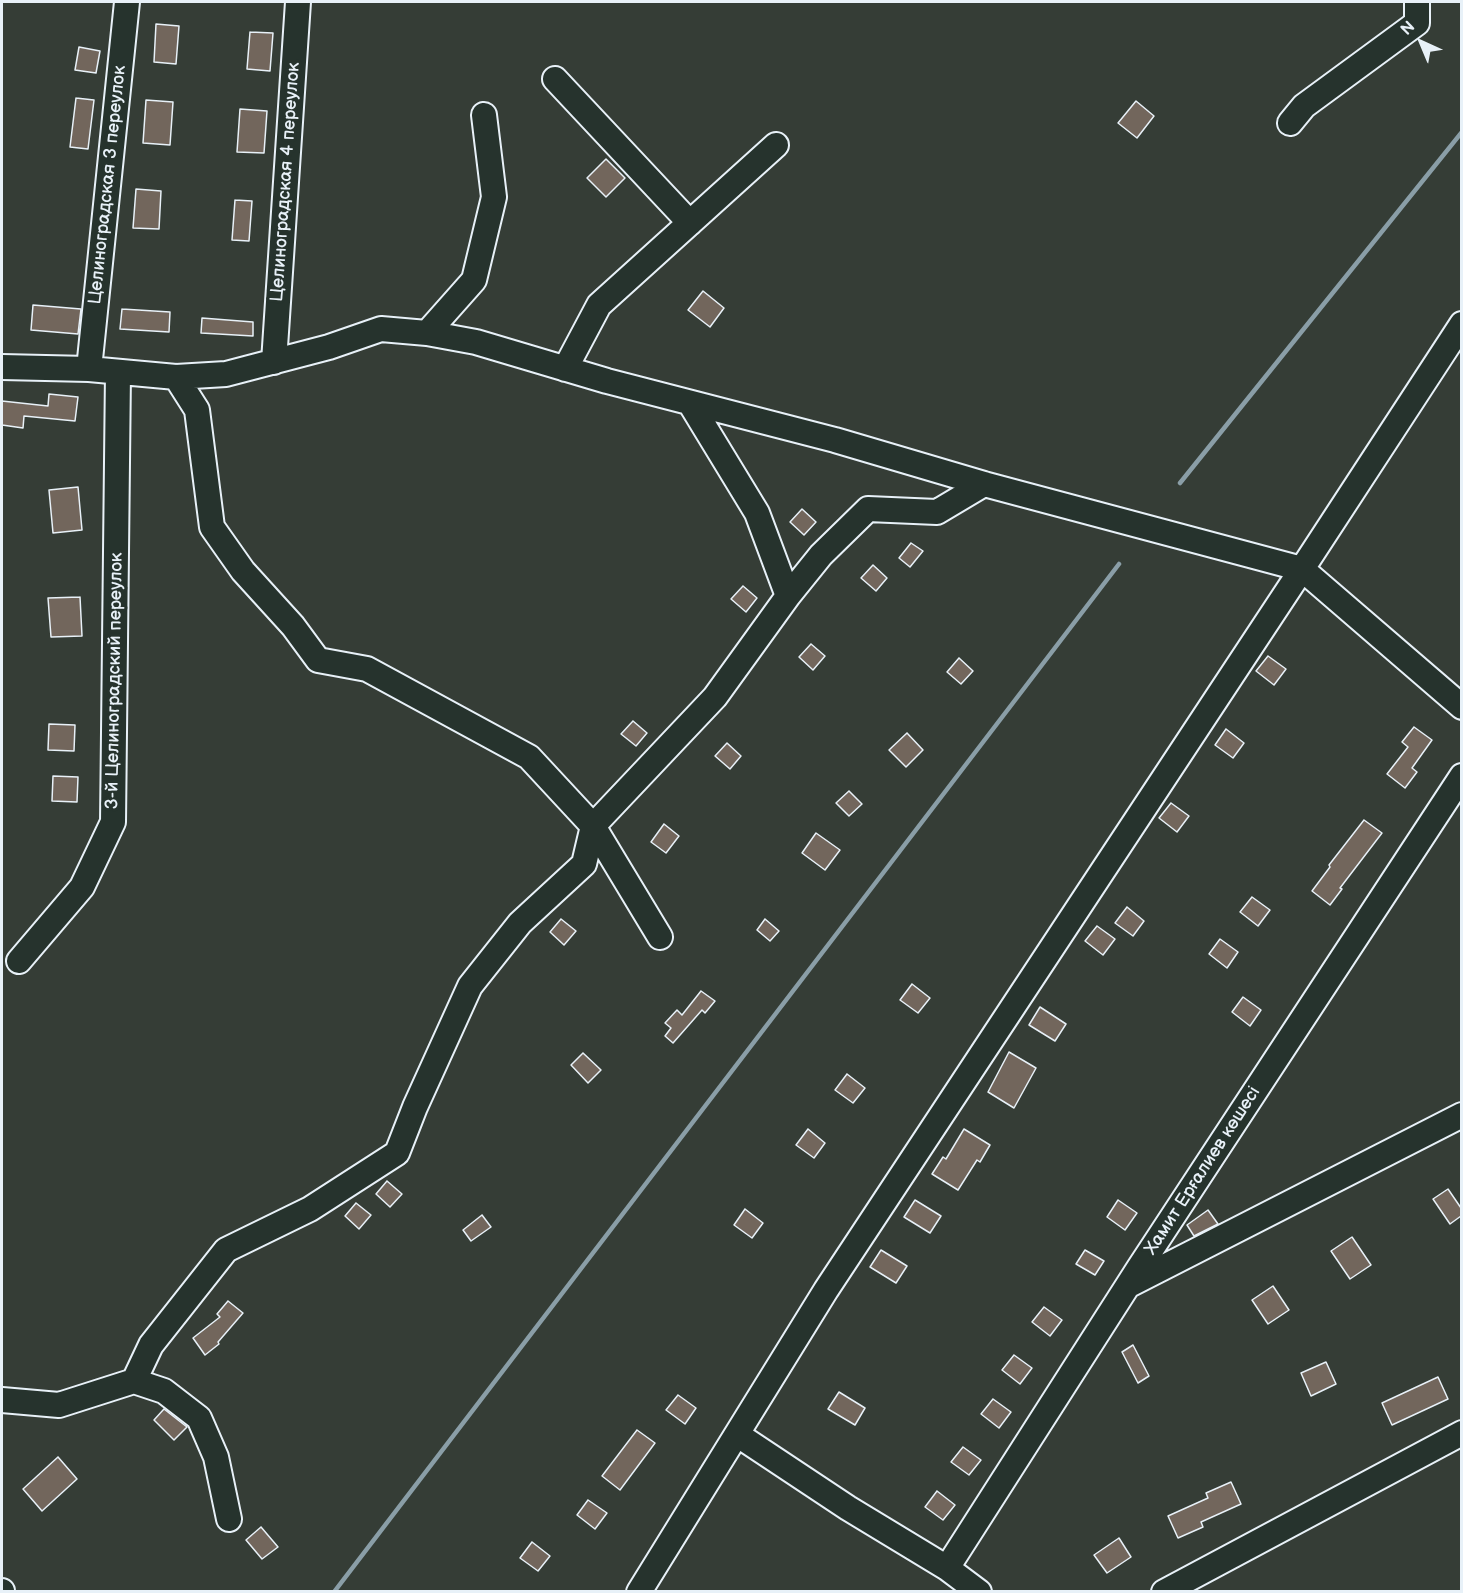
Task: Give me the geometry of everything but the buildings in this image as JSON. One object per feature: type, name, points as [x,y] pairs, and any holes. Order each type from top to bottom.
[{"type":"street","name":"Целиноградская 3 переулок","points":[[89,369],[127,2]]},
{"type":"street","name":"Целиноградская 4 переулок","points":[[274,362],[298,2]]},
{"type":"street","points":[[1290,123],[1304,106],[1417,23],[1417,2]]},
{"type":"street","points":[[555,79],[690,223]]},
{"type":"street","points":[[427,333],[474,280],[494,196],[484,115]]},
{"type":"street","points":[[566,369],[599,305],[776,146]]},
{"type":"street","points":[[639,1592],[826,1290],[1461,324]]},
{"type":"street","points":[[2,367],[89,369],[176,377],[226,374],[329,347],[381,329],[427,333],[476,342],[690,403],[835,440],[984,484],[1302,569],[1461,707]]},
{"type":"street","name":"3-й Целиноградский переулок","points":[[19,961],[82,887],[113,822],[118,372]]},
{"type":"street","points":[[176,377],[197,410],[212,527],[243,571],[293,626],[318,660],[367,669],[529,757],[593,826],[660,937]]},
{"type":"street","points":[[690,403],[757,513],[788,596]]},
{"type":"street","points":[[134,1382],[151,1345],[226,1250],[310,1209],[397,1153],[415,1107],[470,986],[520,923],[584,864],[593,826],[716,697],[788,596],[821,555],[868,509],[937,512],[984,484]]},
{"type":"street","name":"Хамит Ерғалиев көшесі","points":[[947,1568],[1461,776]]},
{"type":"street","points":[[1129,1285],[1461,1115]]},
{"type":"street","points":[[2,1400],[59,1405],[134,1382],[164,1391],[199,1418],[216,1457],[229,1519]]},
{"type":"street","points":[[1164,1592],[1461,1433]]},
{"type":"street","points":[[738,1435],[848,1508],[947,1568],[979,1592]]},
{"type":"waterway","points":[[1180,483],[1462,132]]},
{"type":"waterway","points":[[334,1592],[1119,564]]}]
